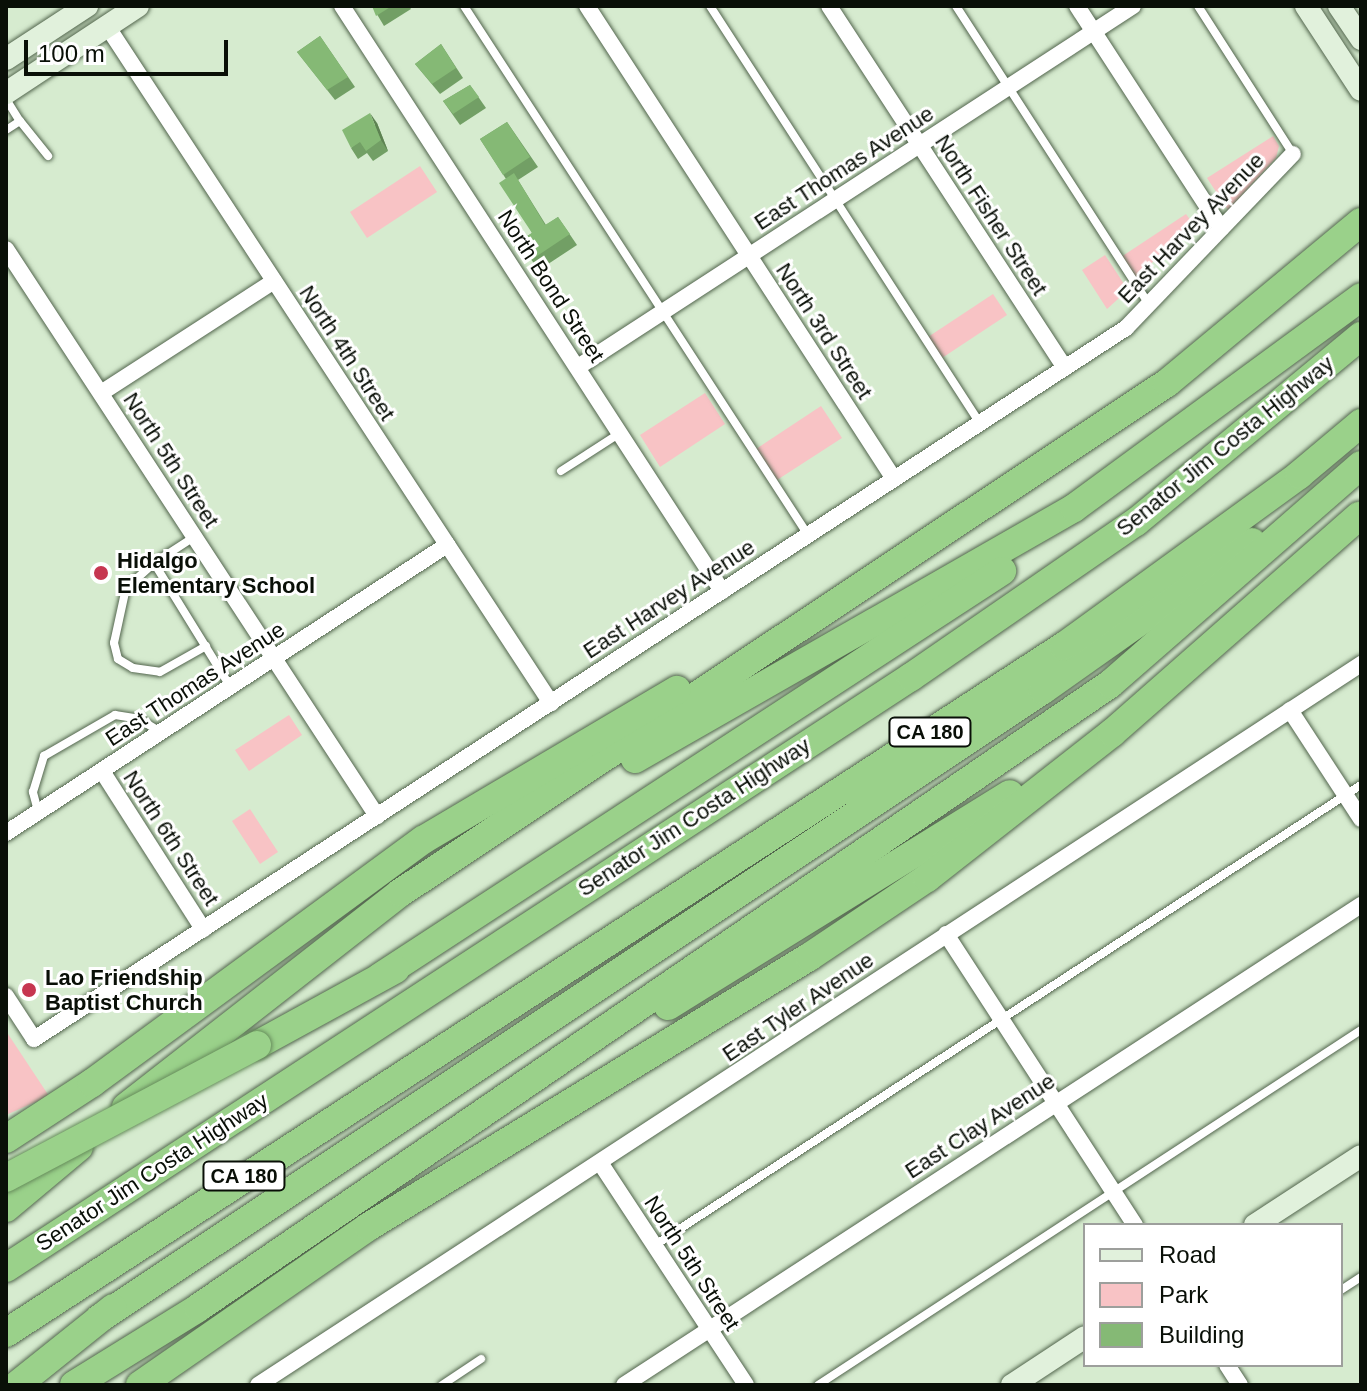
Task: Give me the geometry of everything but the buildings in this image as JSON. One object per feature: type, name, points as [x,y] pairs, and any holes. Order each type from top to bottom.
[{"type":"highway","points":[[6,1208],[214,1034],[400,893],[1167,383],[1361,222]]},
{"type":"highway","points":[[308,963],[531,819],[1084,502],[1361,300]]},
{"type":"highway","points":[[380,977],[1092,511],[1225,413],[1361,300]]},
{"type":"highway","name":"Senator Jim Costa Highway","points":[[6,1268],[787,757],[1136,522],[1361,336]]},
{"type":"highway","name":"CA 180","points":[[6,1333],[1064,646],[1262,503],[1361,423]]},
{"type":"highway","points":[[99,1319],[1151,617],[1361,463]]},
{"type":"highway","points":[[74,1385],[198,1308],[1110,684],[1237,579],[1361,463]]},
{"type":"highway","points":[[494,1107],[997,803],[1360,515]]},
{"type":"highway","points":[[140,1385],[356,1235],[809,957],[950,861],[1101,742],[1360,515]]},
{"type":"highway","points":[[6,1139],[92,1083],[423,840],[912,552]]},
{"type":"highway","points":[[6,1178],[787,757]]},
{"type":"highway","points":[[17,1385],[484,1022]]},
{"type":"main road","points":[[6,59],[87,6]]},
{"type":"main road","points":[[6,96],[138,6]]},
{"type":"main road","points":[[1306,6],[1361,90]]},
{"type":"main road","points":[[1339,6],[1361,39]]},
{"type":"main road","points":[[1258,1223],[1361,1156]]},
{"type":"main road","points":[[1012,1385],[1083,1338]]},
{"type":"street","name":"North Bond Street","points":[[342,6],[722,591]]},
{"type":"street","name":"North 3rd Street","points":[[587,6],[894,479]]},
{"type":"street","name":"North Fisher Street","points":[[829,6],[1065,368]]},
{"type":"street","points":[[1077,6],[1221,228]]},
{"type":"street","name":"East Thomas Avenue","points":[[578,367],[1133,6]]},
{"type":"street","name":"North 4th Street","points":[[107,26],[551,703]]},
{"type":"street","name":"East Harvey Avenue","points":[[6,996],[34,1039],[1065,368],[1126,328],[1293,154]]},
{"type":"street","name":"North 5th Street","points":[[6,249],[377,816]]},
{"type":"street","points":[[101,393],[274,281]]},
{"type":"street","name":"East Thomas Avenue","points":[[6,833],[447,545]]},
{"type":"street","name":"East Tyler Avenue","points":[[258,1385],[601,1164],[946,934],[1361,664]]},
{"type":"street","points":[[1290,710],[1361,819]]},
{"type":"street","name":"North 6th Street","points":[[102,771],[203,929]]},
{"type":"street","name":"East Clay Avenue","points":[[624,1385],[1361,905]]},
{"type":"street","points":[[946,934],[1134,1223]]},
{"type":"street","name":"North 5th Street","points":[[601,1164],[746,1385]]},
{"type":"street","points":[[1228,1367],[1240,1385]]},
{"type":"lane","points":[[464,6],[808,535]]},
{"type":"lane","points":[[710,6],[980,423]]},
{"type":"lane","points":[[956,6],[1150,304]]},
{"type":"lane","points":[[1198,6],[1293,154]]},
{"type":"lane","points":[[6,96],[20,121],[48,156]]},
{"type":"lane","points":[[6,130],[20,121]]},
{"type":"lane","points":[[561,471],[621,433]]},
{"type":"lane","points":[[194,537],[154,563],[126,588],[114,643],[118,659],[133,668],[160,672],[206,646]]},
{"type":"lane","points":[[154,563],[230,686]]},
{"type":"lane","points":[[39,812],[33,792],[44,756],[108,716],[139,719],[162,732]]},
{"type":"lane","points":[[655,1246],[1361,785]]},
{"type":"lane","points":[[818,1385],[1361,1030]]},
{"type":"lane","points":[[1343,1289],[1361,1277]]},
{"type":"lane","points":[[442,1385],[481,1359]]},
{"type":"green space","points":[[1273,136],[1279,146],[1276,158],[1228,210],[1207,178]]},
{"type":"green space","points":[[420,166],[437,192],[367,238],[350,212]]},
{"type":"green space","points":[[1186,214],[1191,221],[1136,280],[1121,257]]},
{"type":"green space","points":[[1105,255],[1128,290],[1107,309],[1082,270]]},
{"type":"green space","points":[[993,294],[1007,315],[942,358],[928,337]]},
{"type":"green space","points":[[705,393],[725,424],[660,467],[640,435]]},
{"type":"green space","points":[[821,406],[842,438],[777,480],[756,449]]},
{"type":"green space","points":[[289,715],[302,735],[249,771],[235,750]]},
{"type":"green space","points":[[250,809],[278,852],[260,864],[232,821]]},
{"type":"green space","points":[[6,1031],[49,1096],[6,1115]]},
{"type":"place","name":"Hidalgo Elementary School","points":[[101,573]]},
{"type":"place","name":"Lao Friendship Baptist Church","points":[[29,990]]}]
